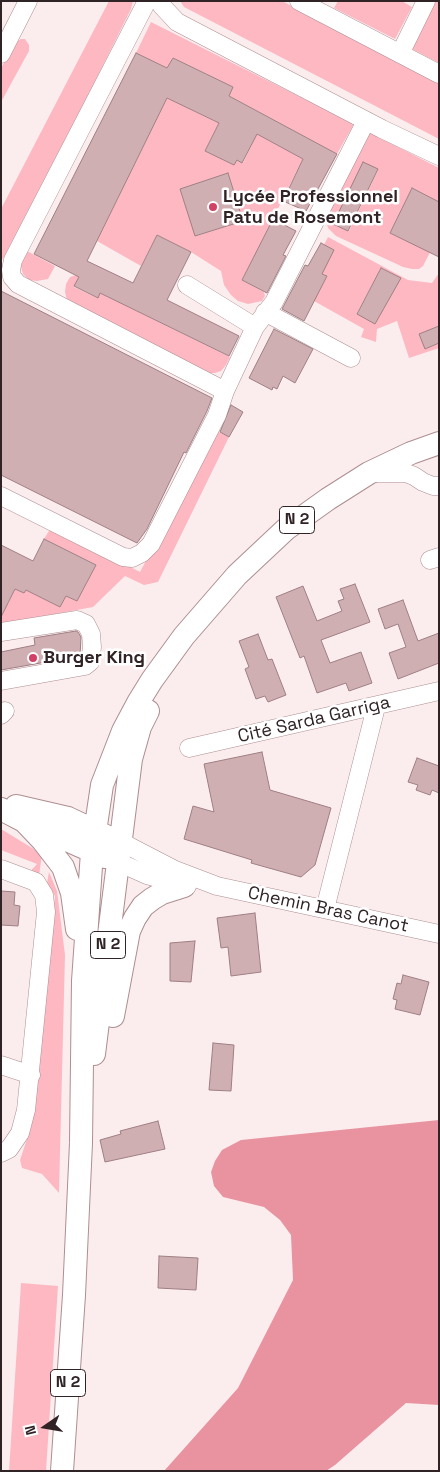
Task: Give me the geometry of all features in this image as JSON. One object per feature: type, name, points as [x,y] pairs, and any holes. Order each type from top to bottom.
[{"type":"main road","name":"N 2","points":[[62,1471],[74,1295],[81,1139],[83,981],[94,841],[102,785],[123,731],[143,694],[184,636],[237,575],[269,544],[299,519],[368,473],[411,453],[439,444]]},
{"type":"main road","name":"N 2","points":[[81,1139],[93,1066],[131,759],[140,727],[184,636]]},
{"type":"main road","points":[[1,803],[68,818],[94,841]]},
{"type":"main road","points":[[1,809],[24,821],[94,841],[119,852]]},
{"type":"main road","points":[[24,821],[57,857],[68,878],[74,906],[83,981]]},
{"type":"main road","points":[[93,1066],[113,1017],[129,932],[135,918],[143,906],[152,899],[162,893],[184,886]]},
{"type":"street","points":[[1,54],[28,1]]},
{"type":"street","points":[[147,1],[13,260],[12,277],[18,284],[225,391]]},
{"type":"street","points":[[159,1],[177,22],[366,121],[439,156]]},
{"type":"street","points":[[300,1],[439,74]]},
{"type":"street","points":[[400,54],[426,1]]},
{"type":"street","points":[[1,496],[123,557],[132,558],[142,553],[151,544],[217,415],[225,391],[255,327],[274,302],[366,121]]},
{"type":"street","points":[[187,285],[255,327]]},
{"type":"street","points":[[265,312],[351,358]]},
{"type":"street","points":[[368,473],[406,472],[423,482],[439,486]]},
{"type":"street","points":[[1,632],[77,620],[86,624],[91,634],[92,646],[90,662],[85,666],[1,681]]},
{"type":"street","name":"Cité Sarda Garriga","points":[[189,748],[376,707],[439,691]]},
{"type":"street","points":[[325,909],[376,707]]},
{"type":"street","name":"Chemin Bras Canot","points":[[119,852],[147,876],[184,886],[217,886]]},
{"type":"street","name":"Chemin Bras Canot","points":[[119,852],[217,886],[439,934]]},
{"type":"street","points":[[1,869],[36,882],[44,895],[46,903],[31,1076],[26,1110],[20,1133],[9,1149],[1,1153]]},
{"type":"street","points":[[1,1065],[31,1076]]},
{"type":"shaded area","points":[[109,1],[133,1],[131,9],[11,250],[1,260],[1,209]]},
{"type":"shaded area","points":[[180,1],[282,1],[439,82],[439,139],[184,7]]},
{"type":"shaded area","points":[[338,1],[402,1],[412,7],[395,39],[334,8]]},
{"type":"shaded area","points":[[436,1],[439,1],[439,63],[412,49]]},
{"type":"shaded area","points":[[151,22],[354,124],[337,154],[229,96],[233,87],[173,58],[167,68],[136,53]]},
{"type":"shaded area","points":[[25,39],[29,45],[29,51],[1,102],[1,68],[16,42]]},
{"type":"shaded area","points":[[167,98],[216,122],[220,114],[303,159],[242,280],[264,292],[265,296],[262,301],[248,304],[238,301],[224,285],[221,271],[191,252],[157,235],[141,266],[97,241]],"holes":[[[221,119],[253,142],[243,163],[237,160],[234,165],[205,151]],[[228,173],[243,221],[196,236],[180,189]]]},
{"type":"shaded area","points":[[369,132],[439,168],[439,235],[423,266],[419,269],[403,267],[336,236],[328,228],[326,219]],"holes":[[[378,170],[349,231],[334,224]],[[412,188],[433,199],[411,243],[390,233]]]},
{"type":"shaded area","points":[[328,237],[408,280],[432,283],[439,273],[439,327],[425,349],[439,343],[439,348],[409,358],[397,321],[377,329],[376,342],[361,337],[364,329],[314,301],[327,276],[314,269],[333,250],[324,245]],"holes":[[[381,268],[400,278],[375,323],[357,313]]]},
{"type":"shaded area","points":[[27,251],[55,266],[48,279],[29,280],[23,274],[20,264]]},
{"type":"shaded area","points":[[76,275],[79,277],[74,287],[97,298],[100,293],[230,357],[226,365],[221,371],[206,373],[67,300],[66,284],[70,277]]},
{"type":"shaded area","points":[[215,430],[229,437],[158,582],[144,585],[125,576],[93,607],[1,624],[1,600],[8,604],[15,589],[24,593],[26,590],[60,607],[66,596],[77,601],[96,565],[44,539],[52,526],[140,572]]},
{"type":"shaded area","points":[[1,829],[42,854],[39,876],[28,874],[37,864],[1,850]]},
{"type":"shaded area","points":[[49,872],[57,891],[65,955],[59,1193],[42,1174],[22,1168],[20,1160],[32,1124],[55,896],[47,883]]},
{"type":"shaded area","points":[[439,1120],[439,1405],[406,1403],[326,1471],[164,1471],[238,1388],[293,1280],[291,1235],[280,1220],[264,1207],[223,1197],[214,1186],[211,1172],[222,1150],[241,1140]]},
{"type":"shaded area","points":[[21,1283],[58,1286],[46,1471],[9,1471]]},
{"type":"building","points":[[136,53],[167,68],[173,58],[233,87],[229,96],[337,154],[306,211],[283,201],[303,159],[257,134],[242,163],[237,160],[234,165],[205,151],[219,123],[167,98],[87,261],[133,283],[157,235],[191,252],[167,300],[239,336],[229,356],[100,293],[98,298],[74,286],[79,277],[34,254]]},
{"type":"building","points":[[363,162],[378,169],[348,231],[333,224]]},
{"type":"building","points":[[228,173],[243,221],[195,236],[180,189]]},
{"type":"building","points":[[412,188],[439,202],[439,257],[390,233]]},
{"type":"building","points":[[273,219],[296,231],[283,255],[286,256],[267,293],[242,280]]},
{"type":"building","points":[[321,243],[334,250],[322,274],[327,276],[304,321],[282,309],[305,265],[308,266]]},
{"type":"building","points":[[381,268],[401,278],[375,324],[357,314]]},
{"type":"building","points":[[1,291],[212,398],[147,529],[137,543],[1,475]]},
{"type":"building","points":[[439,326],[439,343],[425,349],[419,334]]},
{"type":"building","points":[[274,329],[313,349],[295,383],[283,376],[277,389],[273,387],[272,390],[249,378]]},
{"type":"building","points":[[231,405],[243,412],[229,437],[220,432]]},
{"type":"building","points":[[44,539],[96,565],[77,601],[66,596],[60,607],[26,590],[24,593],[15,589],[1,617],[1,545],[33,561]]},
{"type":"building","points":[[355,584],[370,622],[321,640],[330,663],[361,652],[372,683],[349,691],[346,683],[317,693],[304,656],[300,658],[276,597],[303,586],[317,621],[342,611],[338,601],[344,599],[340,589]]},
{"type":"building","points":[[403,600],[418,641],[439,633],[439,663],[398,679],[389,653],[406,647],[398,624],[385,629],[378,609]]},
{"type":"building","points":[[76,631],[81,637],[80,656],[1,670],[1,652],[35,645],[34,638]]},
{"type":"building","points":[[258,634],[268,660],[272,659],[286,695],[268,702],[265,696],[256,699],[245,669],[249,667],[239,641]]},
{"type":"building","points":[[262,752],[270,790],[331,808],[315,865],[301,877],[251,863],[252,860],[184,839],[193,806],[214,812],[204,764]]},
{"type":"building","points":[[417,758],[439,766],[439,793],[432,790],[430,795],[416,790],[418,785],[408,782]]},
{"type":"building","points":[[1,891],[15,892],[14,905],[20,906],[18,926],[1,925]]},
{"type":"building","points":[[255,913],[261,972],[231,976],[228,947],[221,948],[217,918]]},
{"type":"building","points":[[195,941],[191,982],[170,981],[170,943]]},
{"type":"building","points":[[403,975],[429,982],[420,1015],[395,1009],[397,1000],[393,999],[397,983],[401,984]]},
{"type":"building","points":[[213,1043],[234,1045],[231,1091],[209,1090]]},
{"type":"building","points":[[158,1121],[165,1149],[105,1162],[100,1140],[121,1134],[120,1131]]},
{"type":"building","points":[[159,1256],[198,1258],[196,1290],[158,1288]]},
{"type":"place","name":"Lycée Professionnel Patu de Rosemont","points":[[213,207]]},
{"type":"place","name":"Burger King","points":[[33,658]]}]
